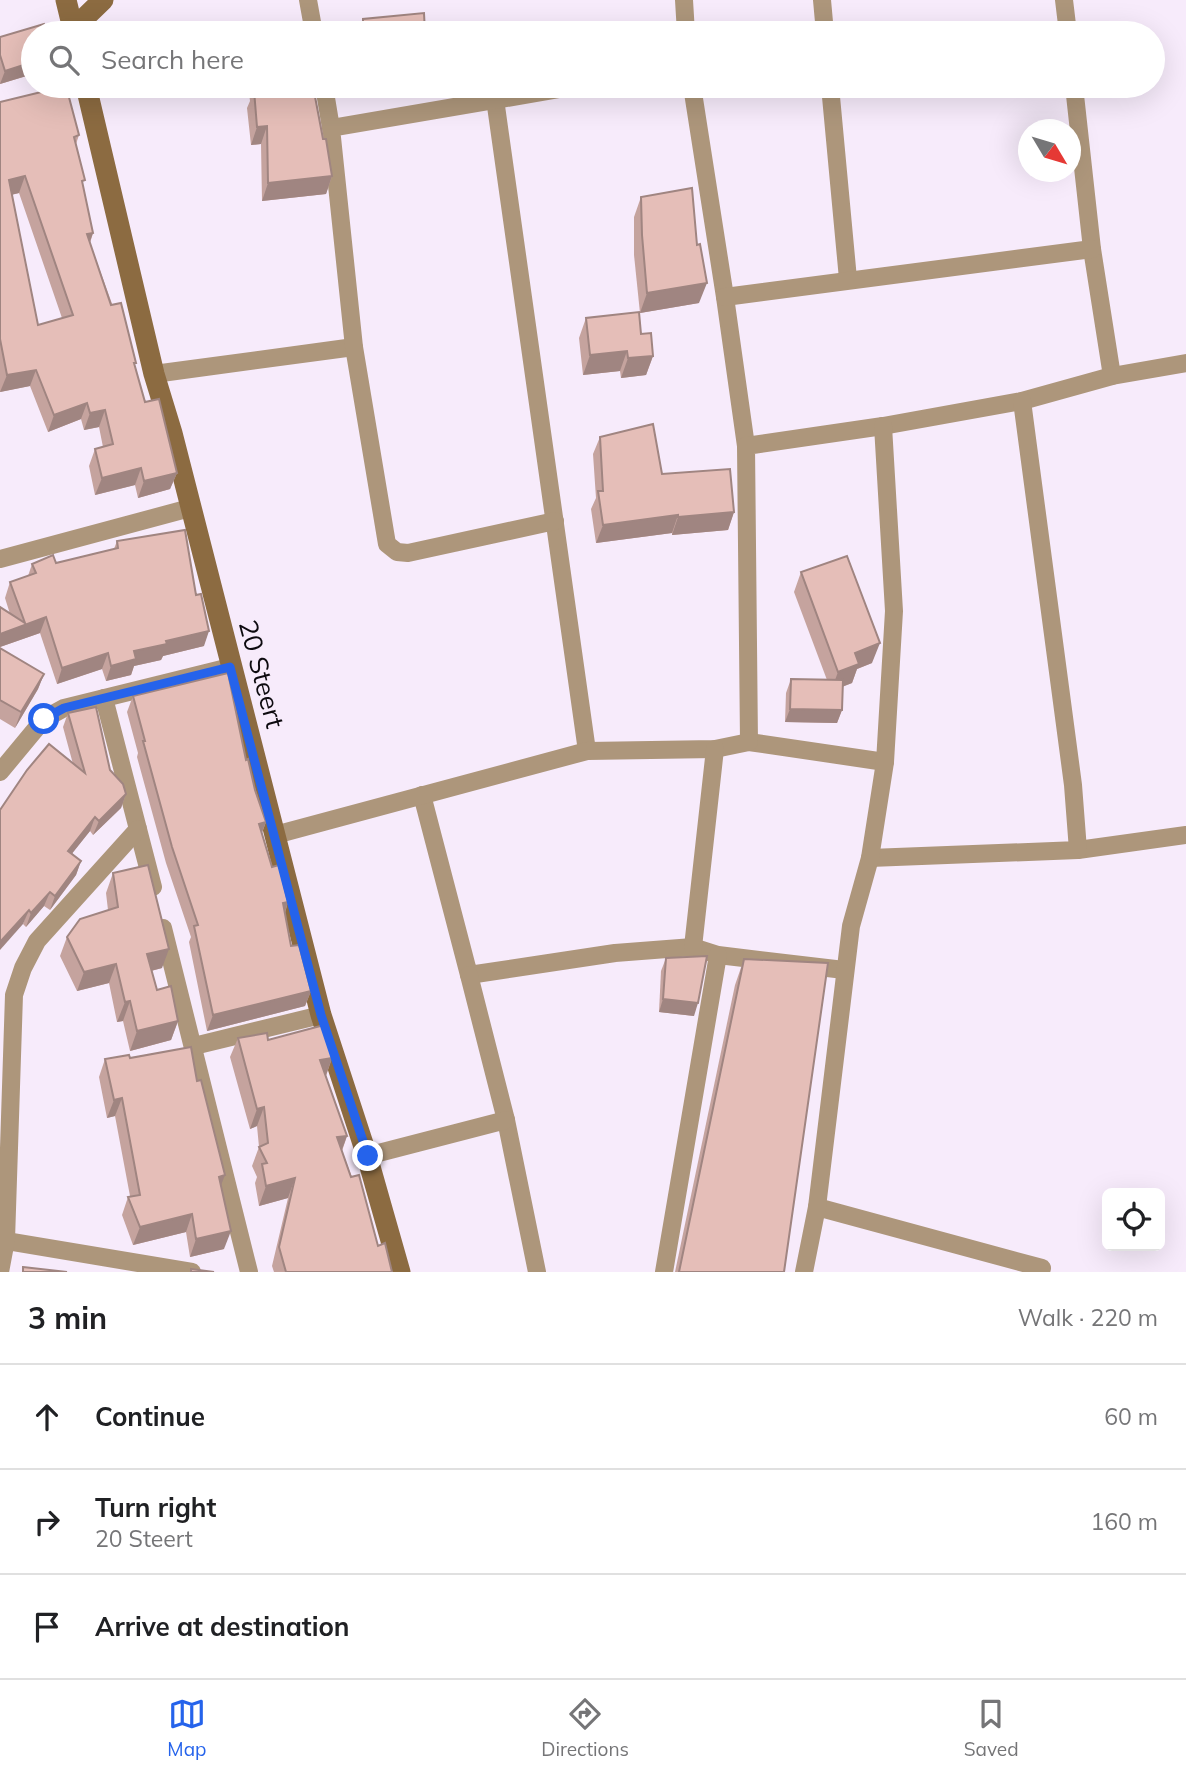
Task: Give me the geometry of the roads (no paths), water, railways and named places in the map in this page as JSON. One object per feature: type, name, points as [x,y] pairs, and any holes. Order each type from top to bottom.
[{"type":"street","points":[[66,0],[71,21]]},
{"type":"street","points":[[83,21],[103,0]]},
{"type":"street","points":[[308,0],[312,21]]},
{"type":"street","points":[[684,0],[685,21]]},
{"type":"street","points":[[822,0],[824,21]]},
{"type":"street","points":[[1064,0],[1067,21]]},
{"type":"street","name":"20 Steert","points":[[89,98],[154,374],[173,433],[230,667],[321,1015],[368,1156],[400,1272]]},
{"type":"street","points":[[326,98],[354,347],[387,544],[397,552],[408,553],[555,521]]},
{"type":"street","points":[[331,128],[501,98]]},
{"type":"street","points":[[694,98],[746,446],[749,742]]},
{"type":"street","points":[[831,98],[848,279]]},
{"type":"street","points":[[1075,98],[1093,249],[1112,376]]},
{"type":"street","points":[[495,99],[587,751]]},
{"type":"street","points":[[725,297],[1093,249]]},
{"type":"street","points":[[154,374],[354,347]]},
{"type":"street","points":[[746,446],[883,426],[1022,401],[1112,376],[1186,363]]},
{"type":"street","points":[[1022,401],[1073,785],[1078,850]]},
{"type":"street","points":[[804,1272],[817,1207],[844,970],[851,926],[870,858],[885,762],[894,611],[883,426]]},
{"type":"street","points":[[0,558],[190,508]]},
{"type":"street","points":[[0,772],[44,719],[64,708],[230,667]]},
{"type":"street","points":[[104,698],[249,1272]]},
{"type":"street","points":[[275,835],[587,751],[715,749],[749,742],[885,762]]},
{"type":"street","points":[[693,947],[715,749]]},
{"type":"street","points":[[422,795],[506,1120],[537,1272]]},
{"type":"street","points":[[0,1272],[14,995],[37,940],[138,829]]},
{"type":"street","points":[[870,858],[1078,850],[1186,835]]},
{"type":"street","points":[[469,975],[615,953],[693,947],[718,955],[844,970]]},
{"type":"street","points":[[664,1272],[718,955]]},
{"type":"street","points":[[194,1046],[321,1015]]},
{"type":"street","points":[[368,1156],[506,1120]]},
{"type":"street","points":[[817,1207],[1046,1271]]},
{"type":"street","points":[[3,1240],[192,1272]]}]
